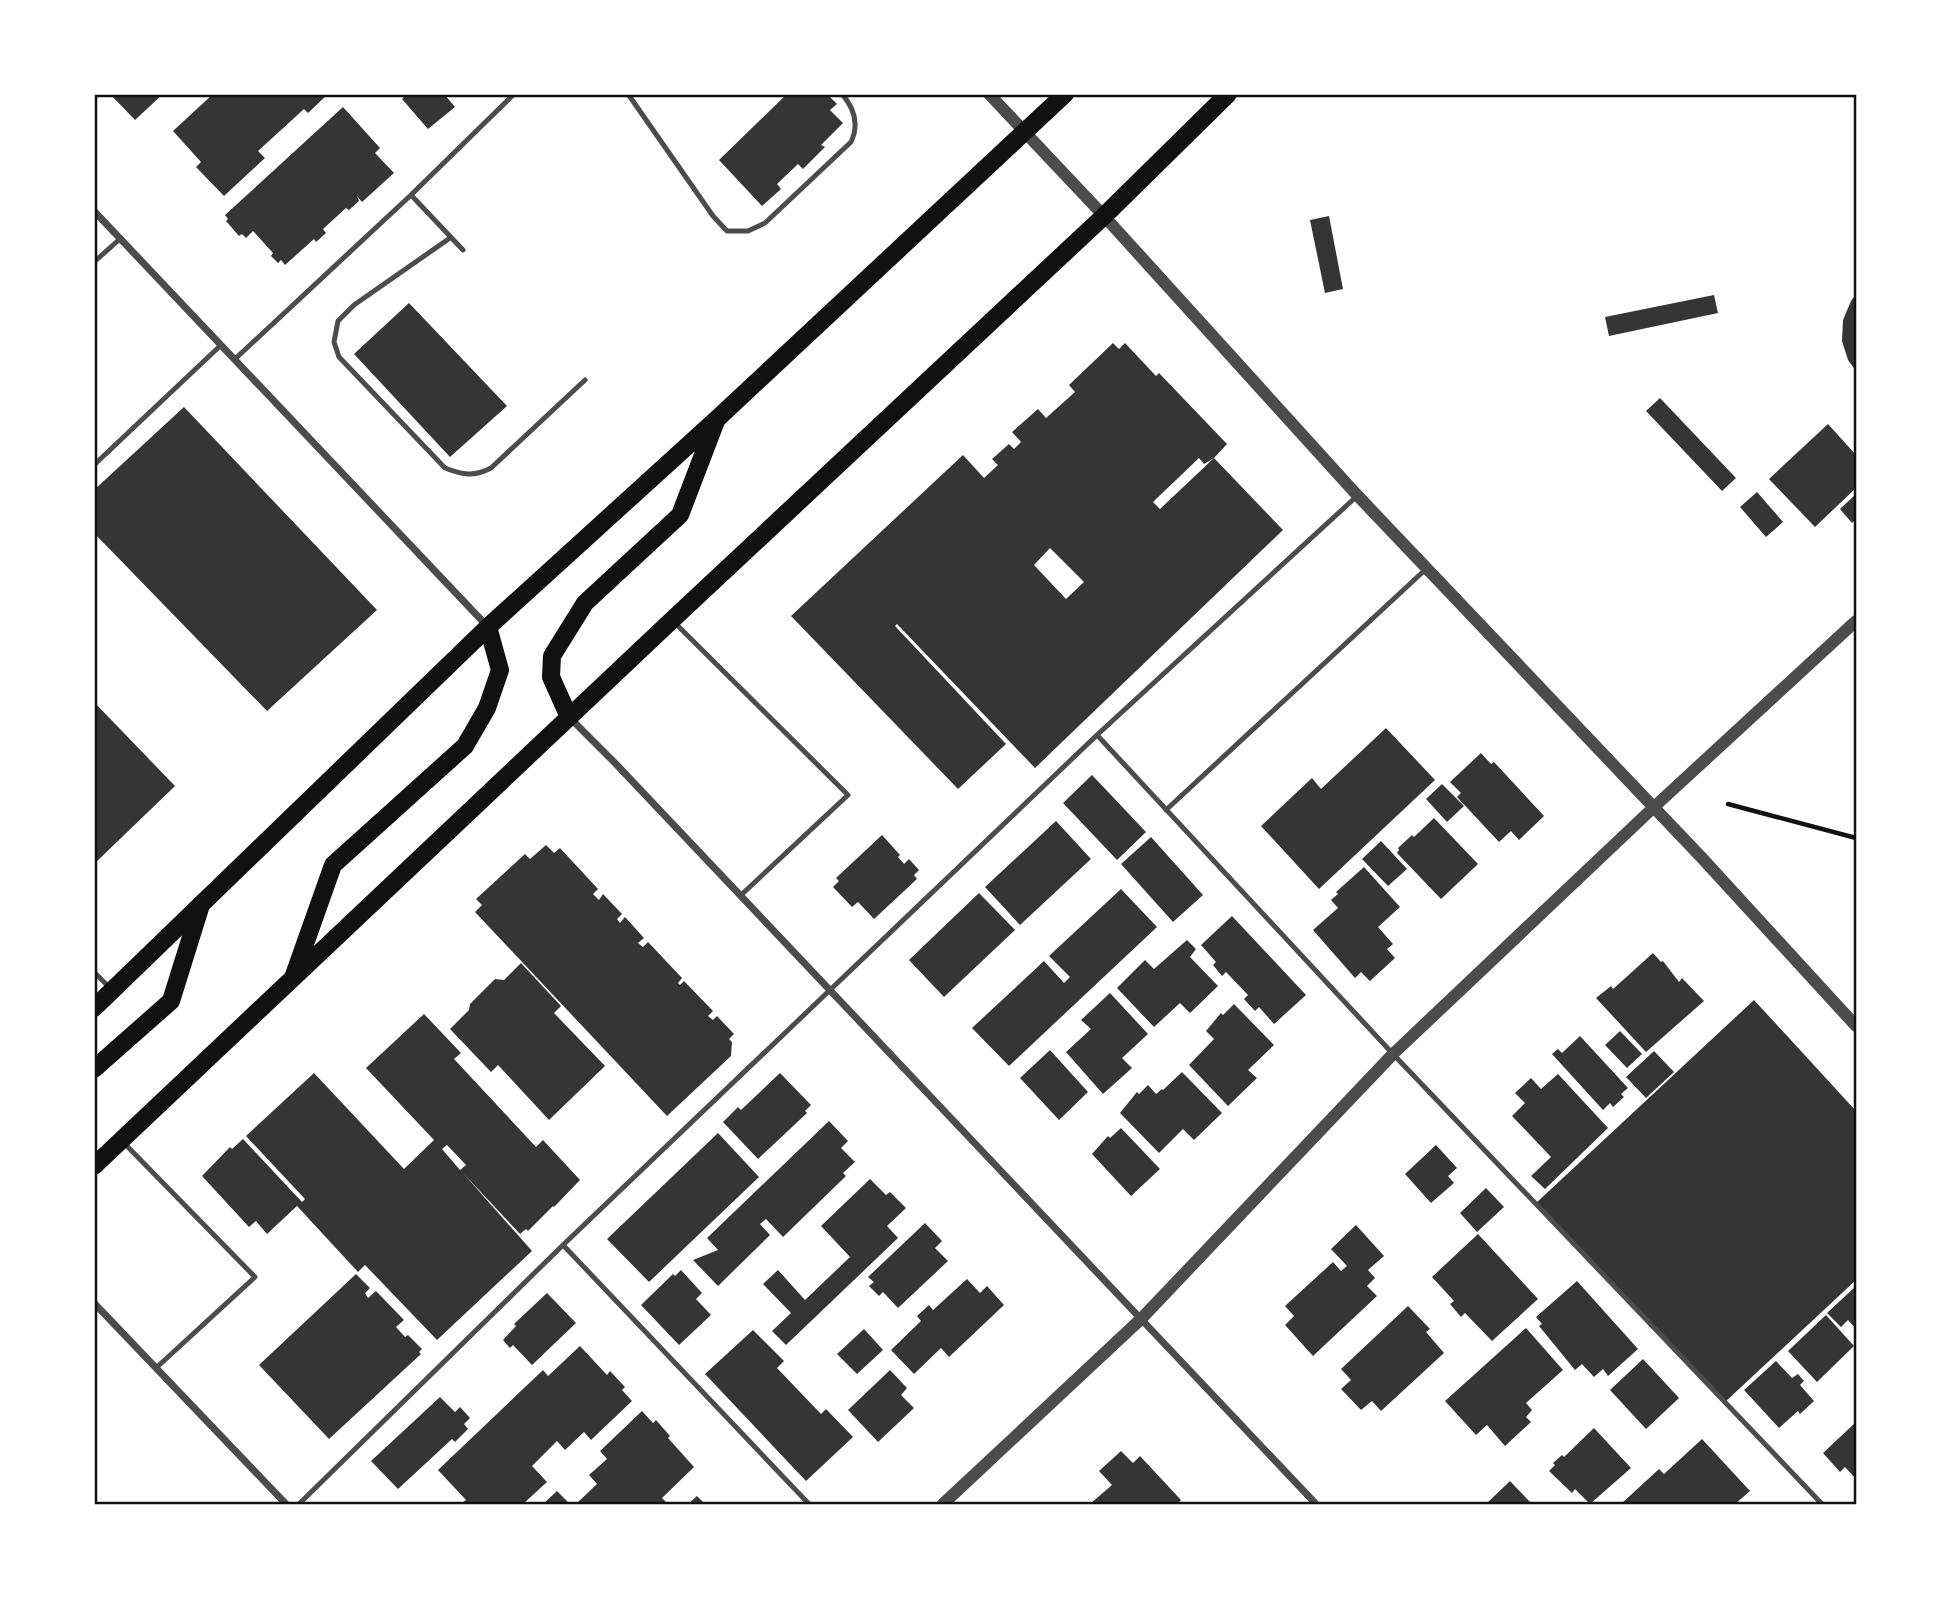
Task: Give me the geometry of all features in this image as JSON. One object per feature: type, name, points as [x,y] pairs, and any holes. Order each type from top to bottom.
[{"type":"main road","points":[[94,1008],[488,627],[718,418],[1065,94]]},
{"type":"main road","points":[[94,1166],[1104,216],[1228,94]]},
{"type":"main road","points":[[569,717],[551,677],[552,656],[585,603],[680,515],[718,418]]},
{"type":"main road","points":[[293,978],[333,865],[465,746],[487,708],[500,670],[488,627]]},
{"type":"main road","points":[[94,1069],[171,1001],[201,905]]},
{"type":"street","points":[[989,94],[1104,216],[1357,495],[1654,807],[1857,1026]]},
{"type":"street","points":[[94,211],[488,627]]},
{"type":"street","points":[[943,1504],[1142,1318],[1393,1054],[1654,807],[1857,621]]},
{"type":"street","points":[[569,717],[1316,1504]]},
{"type":"street","points":[[94,1303],[286,1504]]},
{"type":"lane","points":[[628,94],[713,216],[727,231],[748,231],[765,223],[851,142],[857,129],[855,117],[842,94]]},
{"type":"lane","points":[[234,359],[411,195],[511,95]]},
{"type":"lane","points":[[411,195],[463,250]]},
{"type":"lane","points":[[450,237],[354,305],[338,321],[334,342],[339,357],[445,468],[461,475],[478,475],[491,468],[585,380]]},
{"type":"lane","points":[[94,262],[121,238]]},
{"type":"lane","points":[[94,465],[221,345]]},
{"type":"lane","points":[[299,1504],[564,1245],[1097,735],[1357,495]]},
{"type":"lane","points":[[1166,810],[1426,569]]},
{"type":"lane","points":[[672,620],[848,795],[740,896]]},
{"type":"lane","points":[[1097,735],[1393,1054],[1822,1504]]},
{"type":"lane","points":[[94,972],[113,991]]},
{"type":"lane","points":[[121,1140],[255,1277],[156,1368]]},
{"type":"lane","points":[[564,1245],[809,1504]]},
{"type":"path","points":[[1728,804],[1857,838]]},
{"type":"building","points":[[110,94],[163,94],[135,120]]},
{"type":"building","points":[[213,94],[328,94],[308,113],[304,109],[258,151],[265,158],[224,196],[196,167],[201,162],[173,131]]},
{"type":"building","points":[[407,94],[444,94],[455,107],[428,129],[402,99]]},
{"type":"building","points":[[787,94],[827,94],[837,104],[830,110],[843,123],[821,145],[825,147],[803,169],[798,164],[777,184],[781,189],[762,206],[719,160]]},
{"type":"building","points":[[343,107],[380,148],[375,153],[394,173],[362,202],[357,196],[359,201],[349,210],[346,208],[323,229],[326,233],[316,242],[314,239],[285,265],[281,260],[278,263],[271,256],[273,253],[253,231],[246,238],[242,234],[239,236],[226,221],[228,219],[225,215]]},
{"type":"building","points":[[1329,216],[1343,289],[1325,293],[1310,220]]},
{"type":"building","points":[[1856,294],[1856,371],[1848,360],[1842,341],[1843,320]]},
{"type":"building","points":[[1714,295],[1718,313],[1609,336],[1605,317]]},
{"type":"building","points":[[409,303],[507,406],[450,457],[354,354]]},
{"type":"building","points":[[1113,343],[1119,349],[1125,343],[1156,376],[1159,373],[1227,444],[1214,458],[1283,530],[1035,768],[897,624],[895,626],[1006,744],[958,789],[791,616],[963,455],[984,478],[998,465],[992,459],[1009,444],[1014,449],[1021,442],[1012,432],[1038,409],[1046,418],[1075,392],[1069,385]],"holes":[[[1199,458],[1204,464],[1214,458],[1160,509],[1153,502]],[[1050,548],[1084,582],[1066,599],[1034,565]]]},
{"type":"building","points":[[1660,398],[1736,478],[1722,491],[1646,411]]},
{"type":"building","points":[[184,407],[377,610],[267,711],[94,533],[94,490]]},
{"type":"building","points":[[1828,424],[1856,455],[1856,488],[1815,527],[1769,479]]},
{"type":"building","points":[[1757,492],[1783,522],[1766,537],[1740,507]]},
{"type":"building","points":[[1856,494],[1856,519],[1852,523],[1840,509]]},
{"type":"building","points":[[94,702],[175,786],[94,864]]},
{"type":"building","points":[[1386,728],[1435,780],[1319,889],[1261,826],[1312,778],[1321,789]]},
{"type":"building","points":[[1481,753],[1491,764],[1494,762],[1544,816],[1519,840],[1511,831],[1499,842],[1457,797],[1461,793],[1450,782]]},
{"type":"building","points":[[1092,775],[1146,832],[1117,860],[1063,803]]},
{"type":"building","points":[[1442,784],[1464,806],[1447,822],[1426,799]]},
{"type":"building","points":[[1434,818],[1478,864],[1441,899],[1397,853],[1398,848]]},
{"type":"building","points":[[1056,821],[1091,859],[1020,925],[985,887]]},
{"type":"building","points":[[882,835],[900,855],[898,857],[904,864],[909,859],[919,870],[914,875],[917,879],[874,919],[858,902],[852,907],[833,887],[839,881],[836,878]]},
{"type":"building","points":[[1151,837],[1203,895],[1173,922],[1121,864]]},
{"type":"building","points":[[1381,841],[1407,869],[1388,886],[1362,859]]},
{"type":"building","points":[[546,845],[554,853],[560,848],[598,889],[593,894],[599,900],[603,894],[622,914],[617,919],[620,923],[625,917],[644,938],[638,943],[643,947],[648,942],[682,978],[678,983],[680,985],[684,981],[713,1011],[708,1016],[713,1020],[717,1016],[734,1034],[729,1039],[732,1042],[731,1056],[667,1116],[475,912],[482,905],[476,899],[525,854],[530,859]]},
{"type":"building","points":[[1364,867],[1400,907],[1378,927],[1393,944],[1387,949],[1395,958],[1370,981],[1361,972],[1355,978],[1313,930],[1338,908],[1331,900],[1338,894],[1336,892]]},
{"type":"building","points":[[1121,889],[1157,927],[1009,1066],[972,1028],[1044,961],[1064,983],[1070,977],[1049,956]]},
{"type":"building","points":[[979,893],[1015,930],[944,997],[909,960]]},
{"type":"building","points":[[1232,916],[1306,995],[1274,1024],[1259,1007],[1255,1011],[1244,999],[1248,995],[1226,972],[1222,976],[1213,965],[1216,962],[1201,945]]},
{"type":"building","points":[[1187,940],[1196,949],[1190,957],[1218,986],[1190,1013],[1180,1003],[1154,1027],[1117,988],[1145,960],[1154,969]]},
{"type":"building","points":[[1653,953],[1663,961],[1679,982],[1682,978],[1704,1001],[1646,1052],[1596,998],[1611,986],[1613,989]]},
{"type":"building","points":[[521,963],[561,1006],[554,1013],[605,1066],[549,1120],[498,1065],[491,1072],[450,1029],[495,979],[504,980]]},
{"type":"building","points":[[1110,993],[1148,1034],[1122,1058],[1132,1068],[1103,1094],[1066,1052],[1091,1029],[1081,1020]]},
{"type":"building","points":[[1754,1000],[1856,1111],[1856,1280],[1725,1402],[1535,1204]]},
{"type":"building","points":[[1234,1004],[1274,1045],[1248,1070],[1257,1078],[1228,1106],[1189,1065],[1214,1039],[1206,1031],[1221,1013],[1223,1015]]},
{"type":"building","points":[[424,1014],[461,1053],[454,1059],[536,1147],[543,1140],[580,1180],[528,1231],[526,1229],[520,1234],[463,1173],[532,1251],[437,1340],[365,1265],[358,1272],[297,1206],[267,1234],[256,1221],[249,1227],[202,1176],[230,1147],[232,1149],[243,1139],[302,1202],[305,1199],[246,1136],[314,1073],[404,1169],[434,1140],[366,1068]],"holes":[[[447,1145],[466,1165],[460,1170],[442,1149]]]},
{"type":"building","points":[[1620,1031],[1642,1054],[1627,1068],[1605,1045]]},
{"type":"building","points":[[1580,1036],[1628,1088],[1621,1094],[1624,1097],[1613,1107],[1610,1103],[1603,1110],[1552,1054],[1558,1049],[1562,1053]]},
{"type":"building","points":[[1050,1050],[1088,1092],[1059,1120],[1020,1078]]},
{"type":"building","points":[[1654,1051],[1674,1072],[1646,1098],[1626,1077]]},
{"type":"building","points":[[1182,1072],[1222,1113],[1194,1140],[1183,1129],[1159,1153],[1120,1113],[1137,1092],[1139,1094],[1148,1085],[1156,1094]]},
{"type":"building","points":[[780,1073],[811,1105],[805,1111],[807,1113],[758,1159],[723,1122],[738,1107],[741,1110]]},
{"type":"building","points":[[1558,1074],[1608,1128],[1545,1189],[1531,1176],[1551,1157],[1512,1116],[1525,1103],[1515,1093],[1531,1078],[1541,1089]]},
{"type":"building","points":[[829,1121],[848,1141],[841,1148],[855,1162],[843,1173],[846,1176],[783,1237],[766,1219],[760,1224],[770,1235],[718,1286],[693,1260],[718,1250],[707,1238]]},
{"type":"building","points":[[1121,1128],[1160,1169],[1131,1196],[1092,1154],[1108,1136],[1110,1138]]},
{"type":"building","points":[[718,1133],[759,1177],[649,1282],[607,1239]]},
{"type":"building","points":[[1436,1145],[1457,1168],[1448,1176],[1454,1183],[1431,1203],[1405,1174]]},
{"type":"building","points":[[870,1179],[886,1195],[890,1192],[906,1208],[887,1226],[898,1238],[786,1345],[772,1331],[791,1313],[763,1284],[778,1270],[805,1300],[850,1257],[821,1226]]},
{"type":"building","points":[[1486,1188],[1504,1207],[1477,1232],[1460,1213]]},
{"type":"building","points":[[925,1223],[942,1241],[935,1248],[948,1261],[898,1308],[883,1292],[879,1296],[869,1286],[874,1282],[868,1277]]},
{"type":"building","points":[[1356,1225],[1384,1256],[1368,1270],[1375,1278],[1367,1286],[1377,1296],[1313,1356],[1285,1325],[1294,1316],[1285,1306],[1333,1262],[1341,1271],[1347,1266],[1331,1249]]},
{"type":"building","points":[[1478,1234],[1538,1299],[1492,1341],[1465,1313],[1461,1317],[1450,1304],[1454,1301],[1432,1277]]},
{"type":"building","points":[[681,1270],[702,1293],[696,1299],[711,1315],[679,1345],[641,1305],[673,1274],[675,1276]]},
{"type":"building","points":[[356,1274],[370,1288],[365,1293],[368,1298],[376,1291],[404,1320],[396,1327],[422,1349],[419,1352],[421,1354],[329,1439],[259,1365]]},
{"type":"building","points":[[967,1279],[980,1293],[987,1286],[1004,1305],[949,1357],[941,1348],[914,1374],[891,1350],[921,1321],[917,1316],[929,1305],[933,1310]]},
{"type":"building","points":[[1577,1281],[1638,1349],[1608,1376],[1603,1369],[1594,1377],[1582,1364],[1575,1370],[1539,1326],[1542,1324],[1536,1317]]},
{"type":"building","points":[[1855,1287],[1856,1329],[1848,1320],[1841,1327],[1827,1313]]},
{"type":"building","points":[[547,1293],[576,1323],[532,1365],[513,1345],[510,1348],[503,1340],[516,1326],[514,1324]]},
{"type":"building","points":[[1408,1306],[1430,1329],[1426,1332],[1444,1353],[1381,1411],[1372,1401],[1361,1410],[1341,1389],[1351,1380],[1341,1369]]},
{"type":"building","points":[[1826,1315],[1854,1346],[1817,1382],[1788,1351]]},
{"type":"building","points":[[1526,1328],[1563,1370],[1526,1403],[1532,1410],[1526,1417],[1531,1422],[1505,1446],[1487,1425],[1476,1435],[1445,1401]]},
{"type":"building","points":[[864,1329],[883,1350],[857,1374],[837,1354]]},
{"type":"building","points":[[753,1330],[784,1361],[777,1368],[821,1414],[826,1409],[853,1437],[806,1481],[705,1374]]},
{"type":"building","points":[[580,1346],[607,1375],[610,1371],[625,1387],[622,1390],[632,1401],[591,1440],[584,1432],[565,1450],[557,1441],[532,1466],[547,1482],[523,1504],[465,1504],[463,1502],[466,1500],[438,1470],[543,1370],[548,1376]]},
{"type":"building","points":[[1643,1359],[1679,1398],[1646,1429],[1610,1390]]},
{"type":"building","points":[[1776,1361],[1792,1378],[1798,1374],[1804,1381],[1800,1385],[1814,1401],[1779,1428],[1744,1390]]},
{"type":"building","points":[[890,1370],[907,1388],[901,1395],[914,1408],[878,1442],[848,1410]]},
{"type":"building","points":[[440,1397],[455,1412],[460,1407],[470,1418],[464,1424],[468,1429],[455,1442],[452,1439],[398,1489],[371,1461]]},
{"type":"building","points":[[642,1411],[653,1423],[656,1420],[694,1467],[662,1498],[668,1504],[576,1504],[597,1484],[589,1475],[607,1459],[600,1451]]},
{"type":"building","points":[[1856,1422],[1856,1479],[1845,1467],[1840,1472],[1823,1453]]},
{"type":"building","points":[[1594,1428],[1631,1468],[1590,1504],[1575,1489],[1572,1493],[1549,1471],[1555,1465],[1553,1463],[1562,1455],[1564,1457]]},
{"type":"building","points":[[1702,1439],[1750,1491],[1735,1504],[1621,1504],[1659,1469],[1664,1474]]},
{"type":"building","points":[[1121,1451],[1133,1463],[1140,1456],[1181,1500],[1177,1504],[1090,1504],[1112,1485],[1099,1471]]},
{"type":"building","points":[[1510,1481],[1532,1504],[1486,1504]]},
{"type":"building","points":[[557,1491],[570,1504],[543,1504]]},
{"type":"building","points":[[697,1496],[705,1504],[688,1504]]}]
